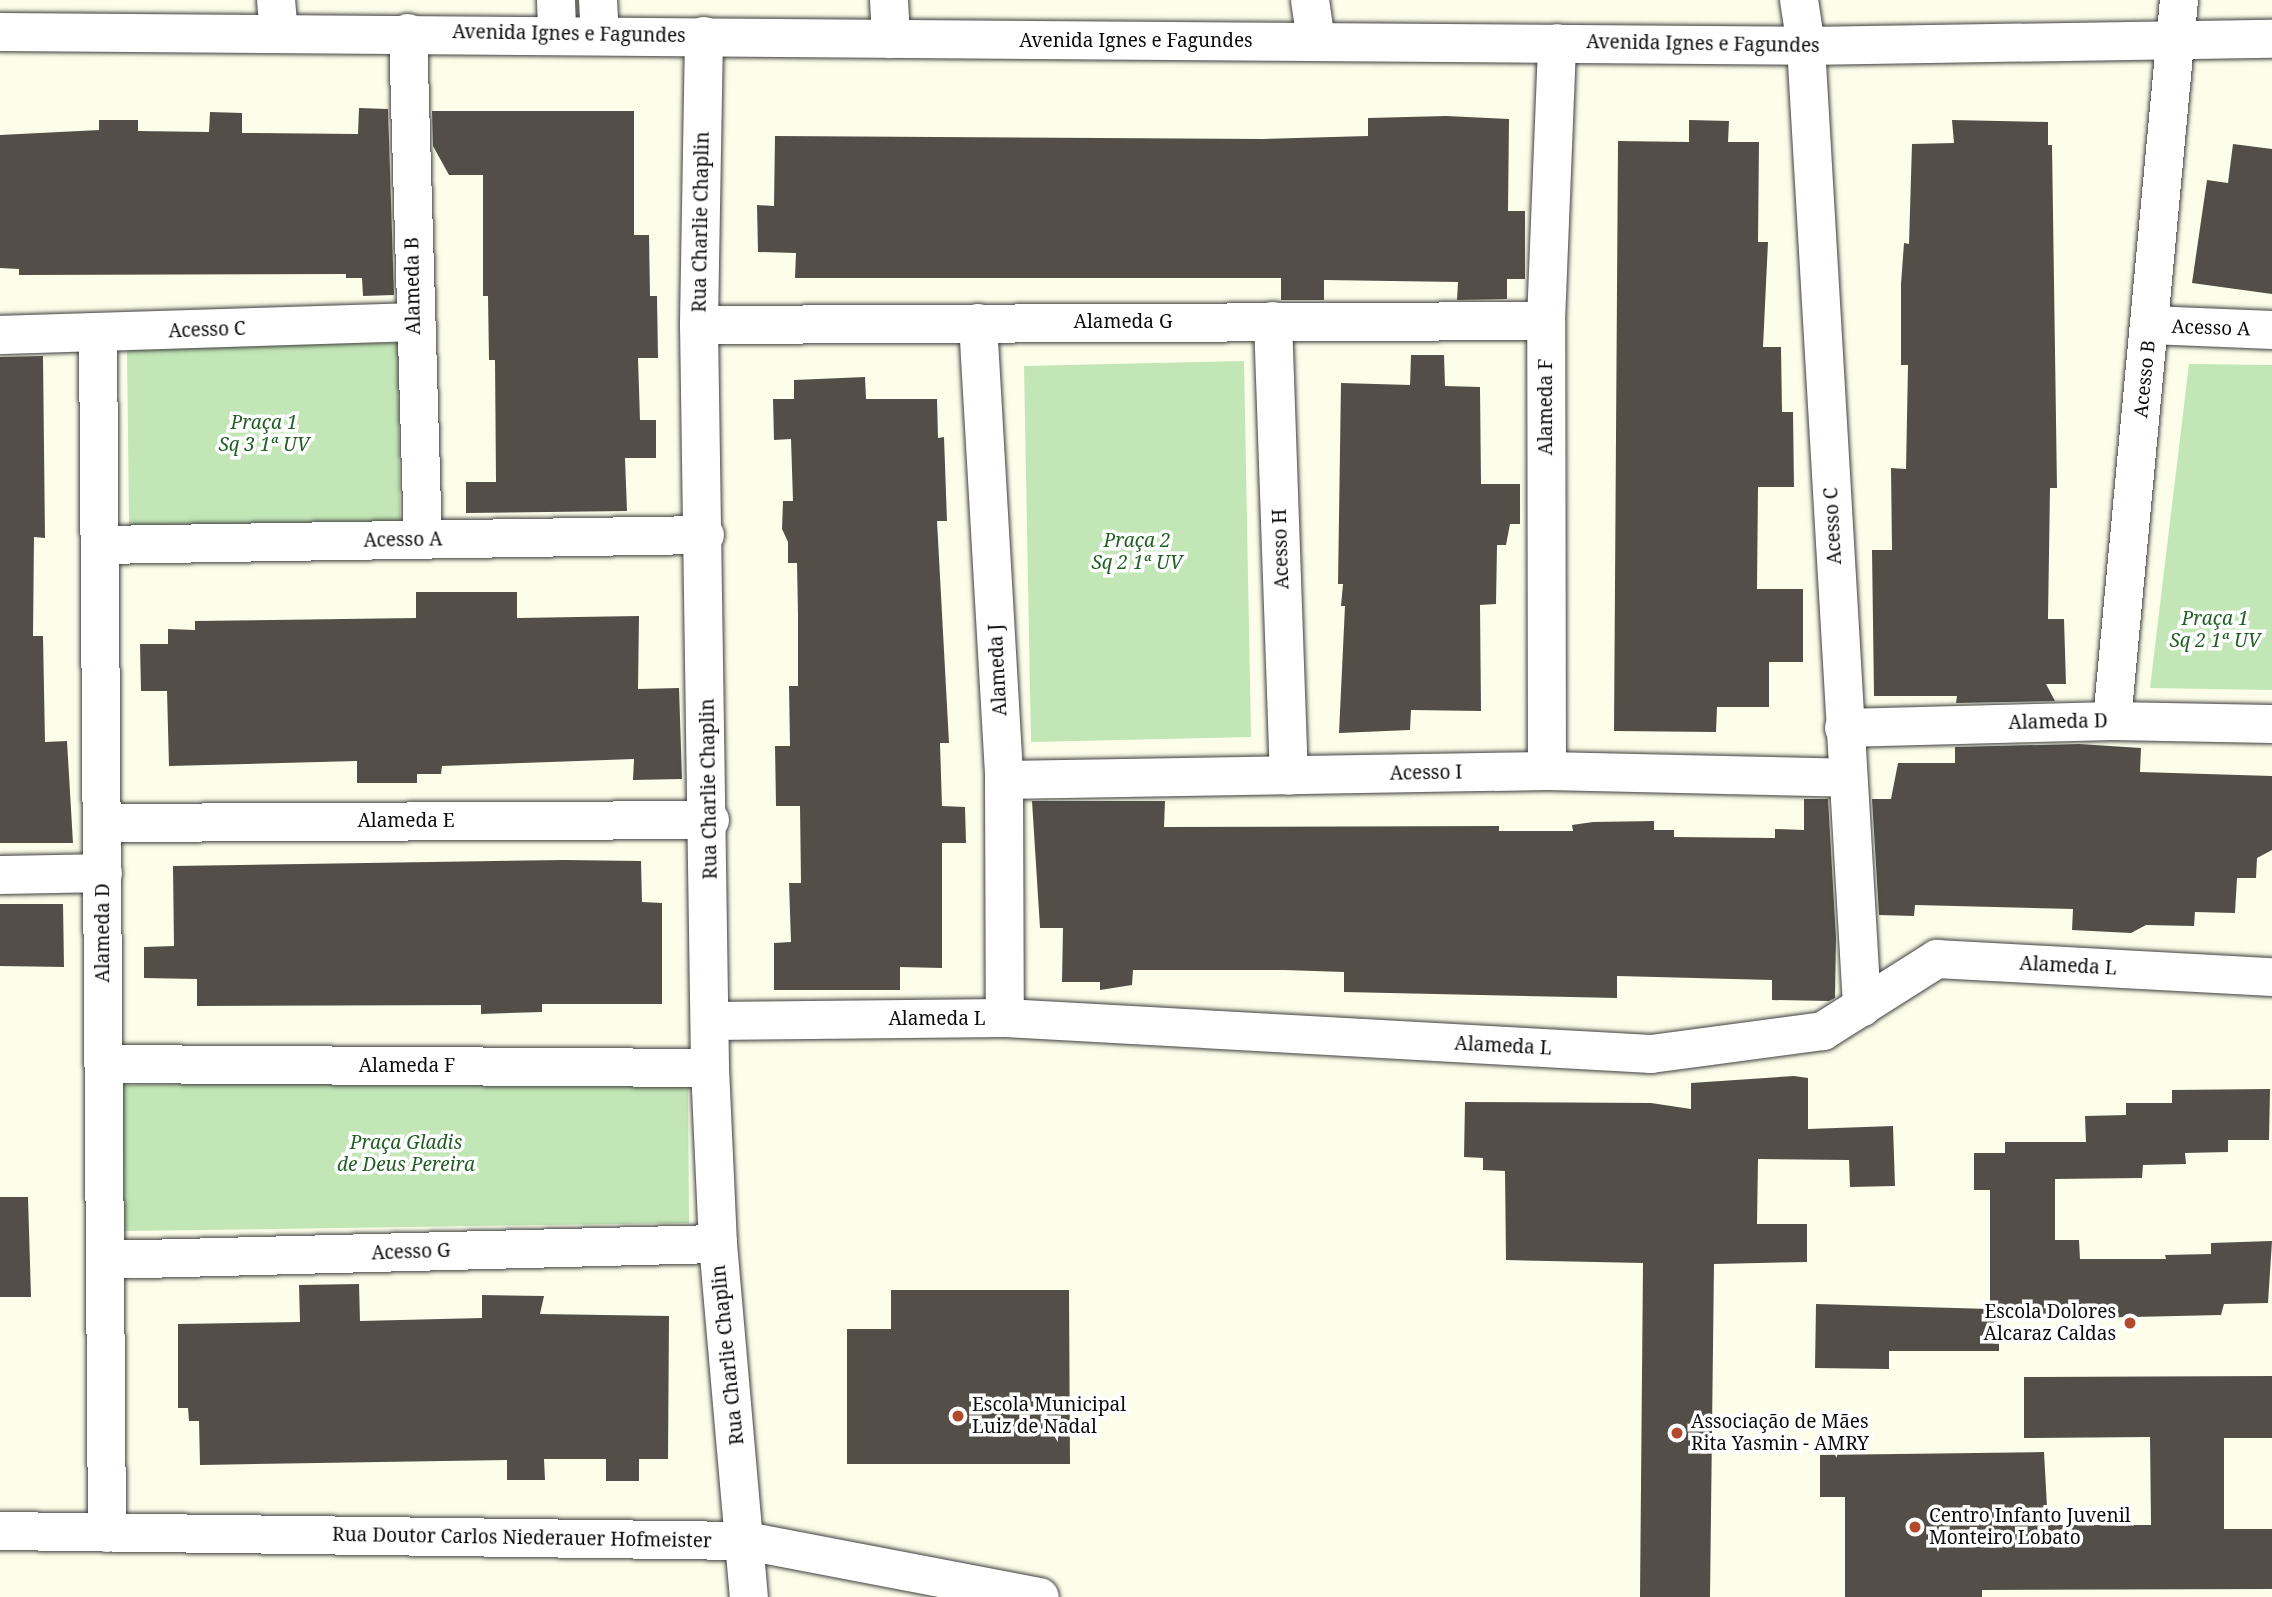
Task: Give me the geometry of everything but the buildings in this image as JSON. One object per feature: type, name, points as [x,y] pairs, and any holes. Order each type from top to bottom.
[{"type":"street","points":[[889,0],[891,39]]},
{"type":"street","points":[[1310,0],[1317,41]]},
{"type":"street","name":"Acesso C","points":[[1799,0],[1806,46],[1862,1007]]},
{"type":"street","name":"Acesso B","points":[[2112,720],[2178,37],[2179,0]]},
{"type":"street","name":"Avenida Ignes e Fagundes","points":[[0,32],[277,16],[408,33],[556,17],[599,17],[704,36],[891,39],[1806,46],[2178,37],[2272,38]]},
{"type":"street","name":"Alameda B","points":[[408,33],[414,323],[423,540]]},
{"type":"street","name":"Rua Charlie Chaplin","points":[[704,36],[699,325],[710,820],[710,1068],[718,1244],[749,1597]]},
{"type":"street","name":"Alameda F","points":[[1547,771],[1546,321],[1557,43]]},
{"type":"street","name":"Acesso H","points":[[1273,321],[1289,776]]},
{"type":"street","name":"Alameda G","points":[[699,325],[1546,321]]},
{"type":"street","name":"Acesso C","points":[[0,335],[414,323]]},
{"type":"street","name":"Alameda J","points":[[978,323],[1004,780],[1005,1018]]},
{"type":"street","name":"Acesso A","points":[[2150,326],[2272,330]]},
{"type":"street","name":"Alameda D","points":[[98,333],[107,1532]]},
{"type":"street","name":"Acesso A","points":[[101,545],[705,535]]},
{"type":"street","name":"Alameda D","points":[[1844,728],[2112,720],[2272,724]]},
{"type":"street","name":"Acesso I","points":[[1004,780],[1547,771],[1847,778]]},
{"type":"street","name":"Alameda E","points":[[102,823],[710,820]]},
{"type":"street","points":[[0,875],[103,873]]},
{"type":"street","name":"Alameda L","points":[[712,1021],[1005,1018],[1651,1054],[1823,1031],[1937,959],[2272,977]]},
{"type":"street","name":"Alameda F","points":[[104,1064],[710,1068]]},
{"type":"street","name":"Acesso G","points":[[105,1260],[718,1244]]},
{"type":"street","name":"Rua Doutor Carlos Niederauer Hofmeister","points":[[0,1531],[746,1541],[988,1592],[1040,1597]]},
{"type":"green space","name":"Praça 1 Sq 3 1ª UV","points":[[398,343],[400,522],[129,525],[127,347]]},
{"type":"green space","name":"Praça 2 Sq 2 1ª UV","points":[[1244,361],[1251,737],[1031,742],[1024,366]]},
{"type":"green space","name":"Praça 1 Sq 2 1ª UV","points":[[2189,364],[2272,365],[2272,690],[2150,688]]},
{"type":"green space","name":"Praça Gladis de Deus Pereira","points":[[688,1077],[689,1223],[124,1231],[123,1085]]},
{"type":"place","name":"Escola Dolores Alcaraz Caldas","points":[[2130,1323]]},
{"type":"place","name":"Escola Municipal Luiz de Nadal","points":[[958,1416]]},
{"type":"place","name":"Associação de Mães Rita Yasmin - AMRY","points":[[1677,1433]]},
{"type":"place","name":"Centro Infanto Juvenil Monteiro Lobato","points":[[1915,1527]]}]
